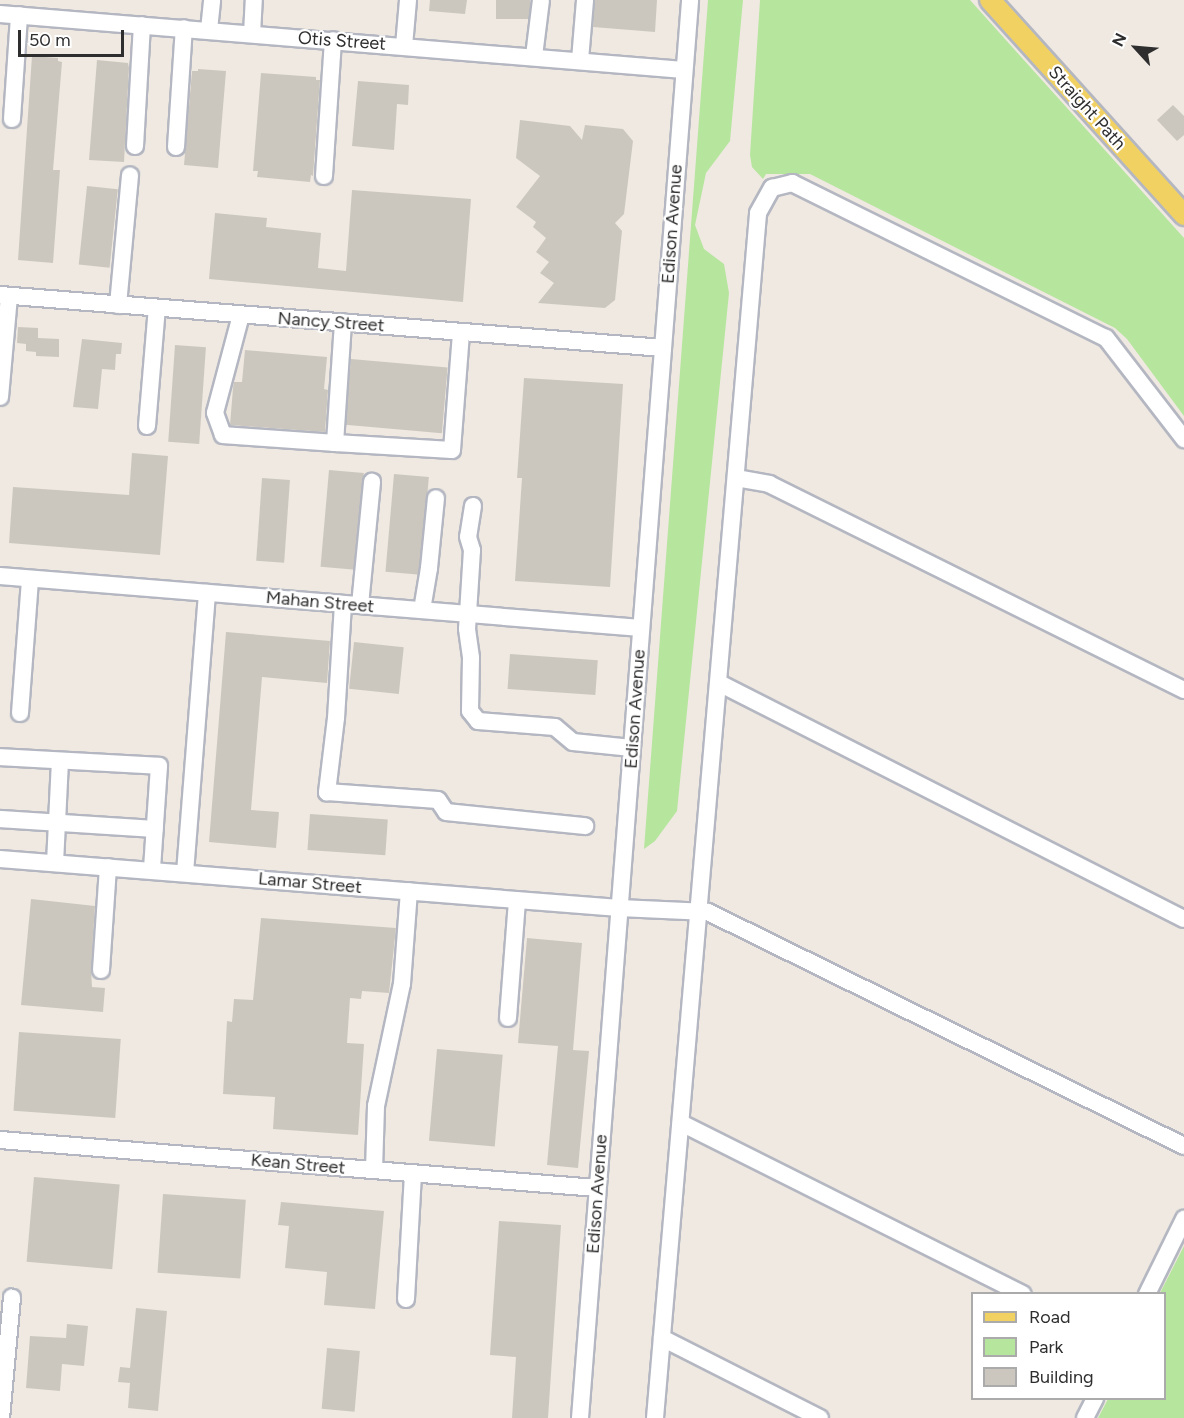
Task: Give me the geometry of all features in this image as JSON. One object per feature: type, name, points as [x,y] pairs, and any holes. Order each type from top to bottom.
[{"type":"main road","name":"Straight Path","points":[[990,0],[1184,215]]},
{"type":"street","points":[[209,30],[212,0]]},
{"type":"street","points":[[252,34],[254,0]]},
{"type":"street","points":[[404,46],[408,0]]},
{"type":"street","points":[[534,56],[541,0]]},
{"type":"street","points":[[580,60],[585,0]]},
{"type":"street","name":"Edison Avenue","points":[[579,1418],[690,0]]},
{"type":"street","name":"Otis Street","points":[[0,14],[684,70]]},
{"type":"street","points":[[12,119],[19,15]]},
{"type":"street","points":[[135,146],[142,25]]},
{"type":"street","points":[[176,147],[184,28]]},
{"type":"street","points":[[324,176],[333,40]]},
{"type":"street","points":[[118,305],[130,176]]},
{"type":"street","points":[[655,1418],[758,213],[772,188],[792,183],[1106,339],[1184,439]]},
{"type":"street","points":[[0,397],[4,296]]},
{"type":"street","name":"Nancy Street","points":[[4,296],[663,348]]},
{"type":"street","points":[[147,426],[157,308]]},
{"type":"street","points":[[241,315],[215,413],[223,435],[452,450],[460,332]]},
{"type":"street","points":[[334,443],[343,322]]},
{"type":"street","points":[[736,478],[769,484],[1184,690]]},
{"type":"street","points":[[372,482],[337,708],[327,792],[438,800],[446,812],[585,826]]},
{"type":"street","points":[[422,610],[436,498]]},
{"type":"street","points":[[473,506],[468,537],[472,550],[466,629],[471,658],[470,711],[478,721],[555,727],[573,742],[632,748]]},
{"type":"street","name":"Mahan Street","points":[[0,576],[641,628]]},
{"type":"street","points":[[20,713],[30,579]]},
{"type":"street","points":[[185,873],[207,593]]},
{"type":"street","points":[[719,683],[1184,919]]},
{"type":"street","points":[[0,757],[159,766],[152,870]]},
{"type":"street","points":[[55,863],[60,761]]},
{"type":"street","points":[[0,819],[155,829]]},
{"type":"street","name":"Lamar Street","points":[[0,859],[619,908],[708,912],[1184,1146]]},
{"type":"street","points":[[101,970],[108,867]]},
{"type":"street","points":[[374,1170],[376,1106],[402,984],[409,891]]},
{"type":"street","points":[[508,1018],[517,900]]},
{"type":"street","points":[[681,1123],[1021,1292]]},
{"type":"street","name":"Kean Street","points":[[0,1140],[597,1188]]},
{"type":"street","points":[[406,1299],[413,1173]]},
{"type":"street","points":[[1148,1292],[1184,1219]]},
{"type":"street","points":[[1,1418],[12,1297]]},
{"type":"street","points":[[662,1338],[820,1418]]},
{"type":"street","points":[[1085,1418],[1094,1400]]},
{"type":"green space","points":[[708,0],[743,0],[730,141],[706,173],[695,225],[704,249],[724,264],[729,293],[677,811],[655,841],[644,849]]},
{"type":"green space","points":[[760,0],[970,0],[1184,238],[1184,416],[1127,339],[1115,328],[810,174],[766,174],[763,179],[752,167],[750,155]]},
{"type":"green space","points":[[1184,1246],[1184,1418],[1098,1418],[1107,1400],[1166,1400],[1166,1292],[1161,1292]]},
{"type":"building","points":[[430,0],[467,0],[465,14],[429,11]]},
{"type":"building","points":[[496,0],[530,0],[530,19],[496,19]]},
{"type":"building","points":[[595,0],[657,0],[655,32],[593,27]]},
{"type":"building","points":[[32,56],[58,58],[58,61],[62,62],[53,170],[60,170],[53,263],[18,260]]},
{"type":"building","points":[[97,60],[128,63],[124,162],[89,160]]},
{"type":"building","points":[[198,69],[226,71],[218,168],[184,165],[192,71],[198,71]]},
{"type":"building","points":[[261,73],[316,77],[316,80],[320,80],[313,176],[311,175],[310,182],[257,177],[258,171],[253,171]]},
{"type":"building","points":[[358,81],[409,85],[408,105],[397,104],[394,150],[352,146]]},
{"type":"building","points":[[1173,105],[1184,116],[1184,135],[1177,141],[1157,120]]},
{"type":"building","points":[[520,120],[570,126],[582,140],[585,125],[623,129],[633,141],[624,214],[615,223],[622,231],[615,300],[605,308],[538,303],[554,283],[540,273],[549,262],[536,252],[546,238],[533,227],[536,222],[516,207],[540,176],[516,158]]},
{"type":"building","points":[[87,186],[118,189],[110,268],[79,265]]},
{"type":"building","points":[[352,190],[471,199],[463,302],[209,279],[215,213],[267,218],[266,227],[321,233],[318,268],[346,271]]},
{"type":"building","points":[[18,327],[38,328],[38,338],[59,339],[59,357],[36,356],[36,352],[26,351],[26,344],[17,343]]},
{"type":"building","points":[[82,339],[122,343],[121,354],[116,354],[115,370],[102,369],[98,409],[73,407]]},
{"type":"building","points":[[175,345],[206,347],[199,444],[168,442]]},
{"type":"building","points":[[245,350],[327,357],[324,389],[328,390],[325,432],[230,425],[234,382],[242,382]]},
{"type":"building","points":[[351,359],[448,367],[442,433],[345,425]]},
{"type":"building","points":[[524,378],[623,384],[610,587],[515,581],[522,478],[517,478]]},
{"type":"building","points":[[132,453],[168,456],[160,555],[9,543],[13,487],[129,495]]},
{"type":"building","points":[[329,470],[364,473],[355,570],[321,567]]},
{"type":"building","points":[[394,474],[429,477],[420,575],[385,572]]},
{"type":"building","points":[[262,478],[290,480],[284,563],[256,561]]},
{"type":"building","points":[[226,632],[330,641],[327,683],[262,677],[251,810],[279,812],[276,848],[209,842]]},
{"type":"building","points":[[354,642],[404,647],[399,694],[349,689]]},
{"type":"building","points":[[510,654],[598,660],[595,695],[508,689]]},
{"type":"building","points":[[310,814],[388,819],[385,855],[307,850]]},
{"type":"building","points":[[31,899],[95,906],[92,987],[105,988],[103,1012],[21,1005]]},
{"type":"building","points":[[261,918],[396,928],[389,993],[362,991],[361,999],[350,998],[347,1043],[364,1044],[358,1135],[273,1129],[275,1097],[223,1094],[227,1021],[232,1022],[234,999],[253,1000]]},
{"type":"building","points":[[527,938],[582,943],[573,1050],[589,1051],[578,1168],[547,1165],[558,1046],[518,1043]]},
{"type":"building","points":[[19,1032],[121,1039],[115,1118],[13,1111]]},
{"type":"building","points":[[437,1049],[503,1055],[495,1146],[429,1141]]},
{"type":"building","points":[[34,1177],[120,1184],[112,1269],[27,1262]]},
{"type":"building","points":[[163,1194],[246,1200],[240,1279],[157,1273]]},
{"type":"building","points":[[281,1202],[384,1211],[375,1309],[324,1305],[327,1272],[285,1268],[289,1226],[278,1225]]},
{"type":"building","points":[[499,1221],[561,1225],[548,1418],[512,1418],[516,1357],[490,1355]]},
{"type":"building","points":[[136,1308],[167,1311],[158,1411],[128,1408],[130,1383],[118,1382],[120,1367],[130,1368]]},
{"type":"building","points":[[67,1324],[88,1326],[84,1366],[62,1364],[60,1391],[26,1388],[30,1336],[66,1338]]},
{"type":"building","points":[[327,1348],[360,1351],[355,1412],[322,1409]]}]
